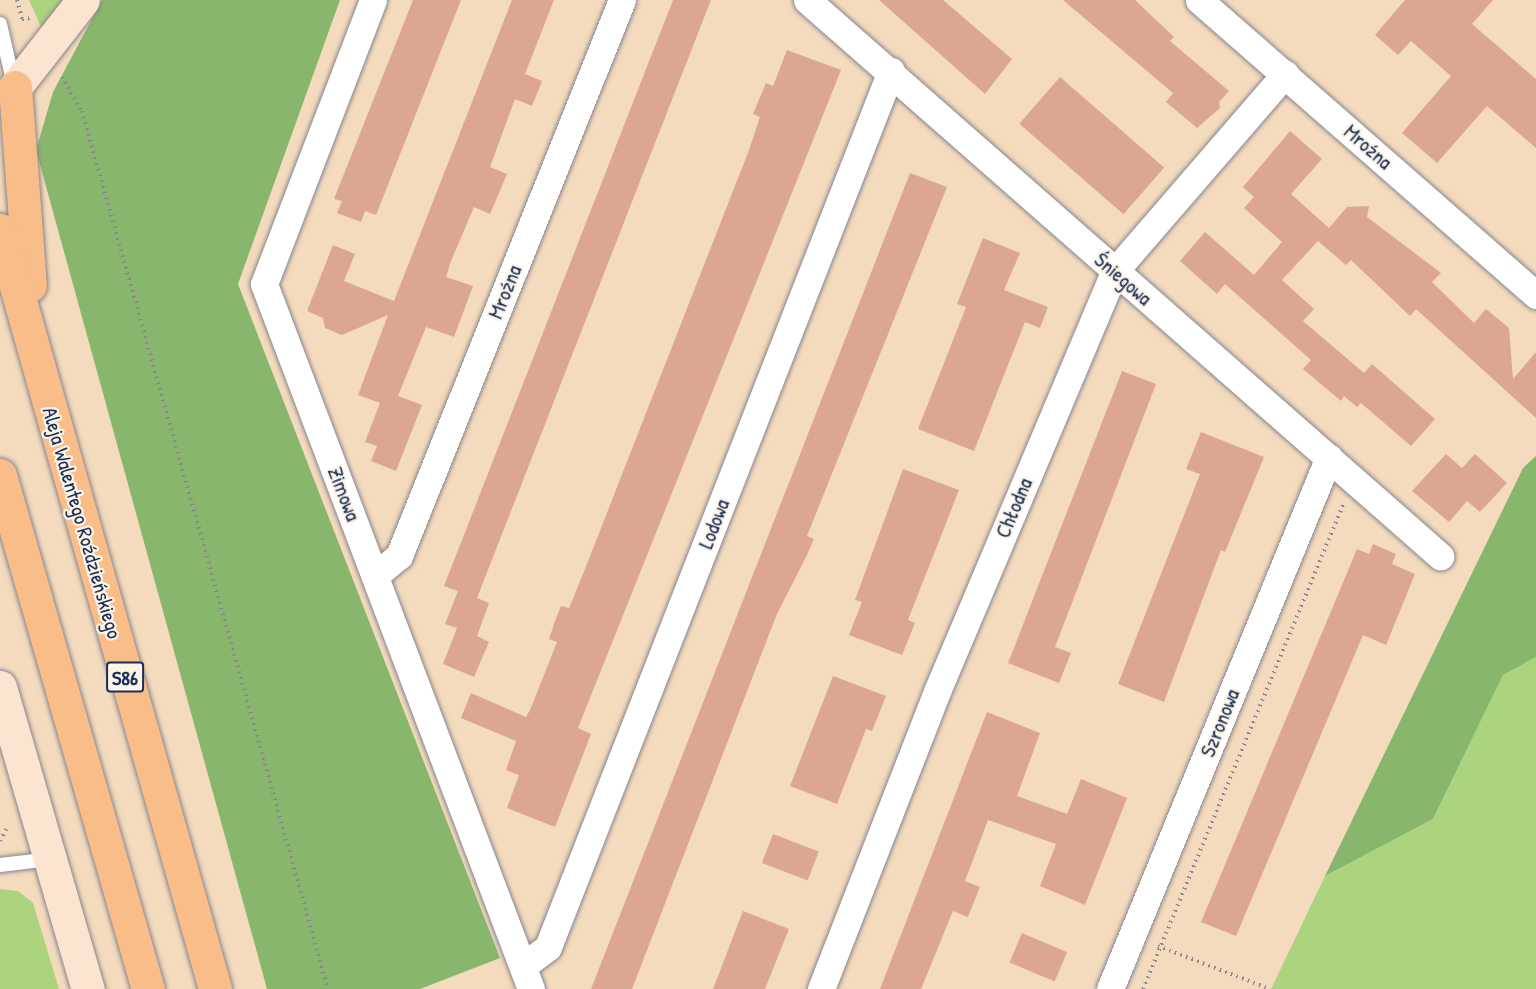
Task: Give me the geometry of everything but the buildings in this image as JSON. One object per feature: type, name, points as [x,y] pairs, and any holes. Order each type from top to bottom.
[{"type":"highway","points":[[15,87],[36,364]]},
{"type":"highway","name":"Aleja Walentego Roździeńskiego","points":[[0,230],[214,989]]},
{"type":"highway","points":[[0,475],[148,989]]},
{"type":"street","points":[[15,87],[83,0]]},
{"type":"street","name":"Zimowa","points":[[373,0],[264,284],[527,977]]},
{"type":"street","name":"Mroźna","points":[[376,575],[399,556],[622,0]]},
{"type":"street","name":"Śniegowa","points":[[807,0],[891,71],[1114,272],[1440,556]]},
{"type":"street","name":"Mroźna","points":[[1199,0],[1536,295]]},
{"type":"street","name":"Lodowa","points":[[527,977],[548,947],[891,71]]},
{"type":"street","name":"Chłodna","points":[[821,989],[938,689],[1114,272],[1286,74]]},
{"type":"street","name":"Szronowa","points":[[1110,989],[1329,457]]},
{"type":"street","points":[[0,687],[88,989]]},
{"type":"lane","points":[[0,24],[15,87]]},
{"type":"lane","points":[[0,864],[50,859]]},
{"type":"path","points":[[17,0],[22,19],[33,18],[45,49],[82,111],[328,989]]},
{"type":"path","points":[[1143,989],[1354,479]]},
{"type":"path","points":[[1132,936],[1270,989]]},
{"type":"green space","points":[[29,0],[64,0],[42,29]]},
{"type":"green space","points":[[102,0],[340,0],[238,284],[500,958],[420,989],[267,989],[36,150],[53,92]]},
{"type":"green space","points":[[1536,456],[1536,657],[1503,675],[1433,819],[1325,876],[1523,468]]},
{"type":"green space","points":[[1536,657],[1536,989],[1271,989],[1325,876],[1433,819],[1503,675]]},
{"type":"green space","points":[[0,889],[18,891],[33,903],[59,989],[0,989]]}]
